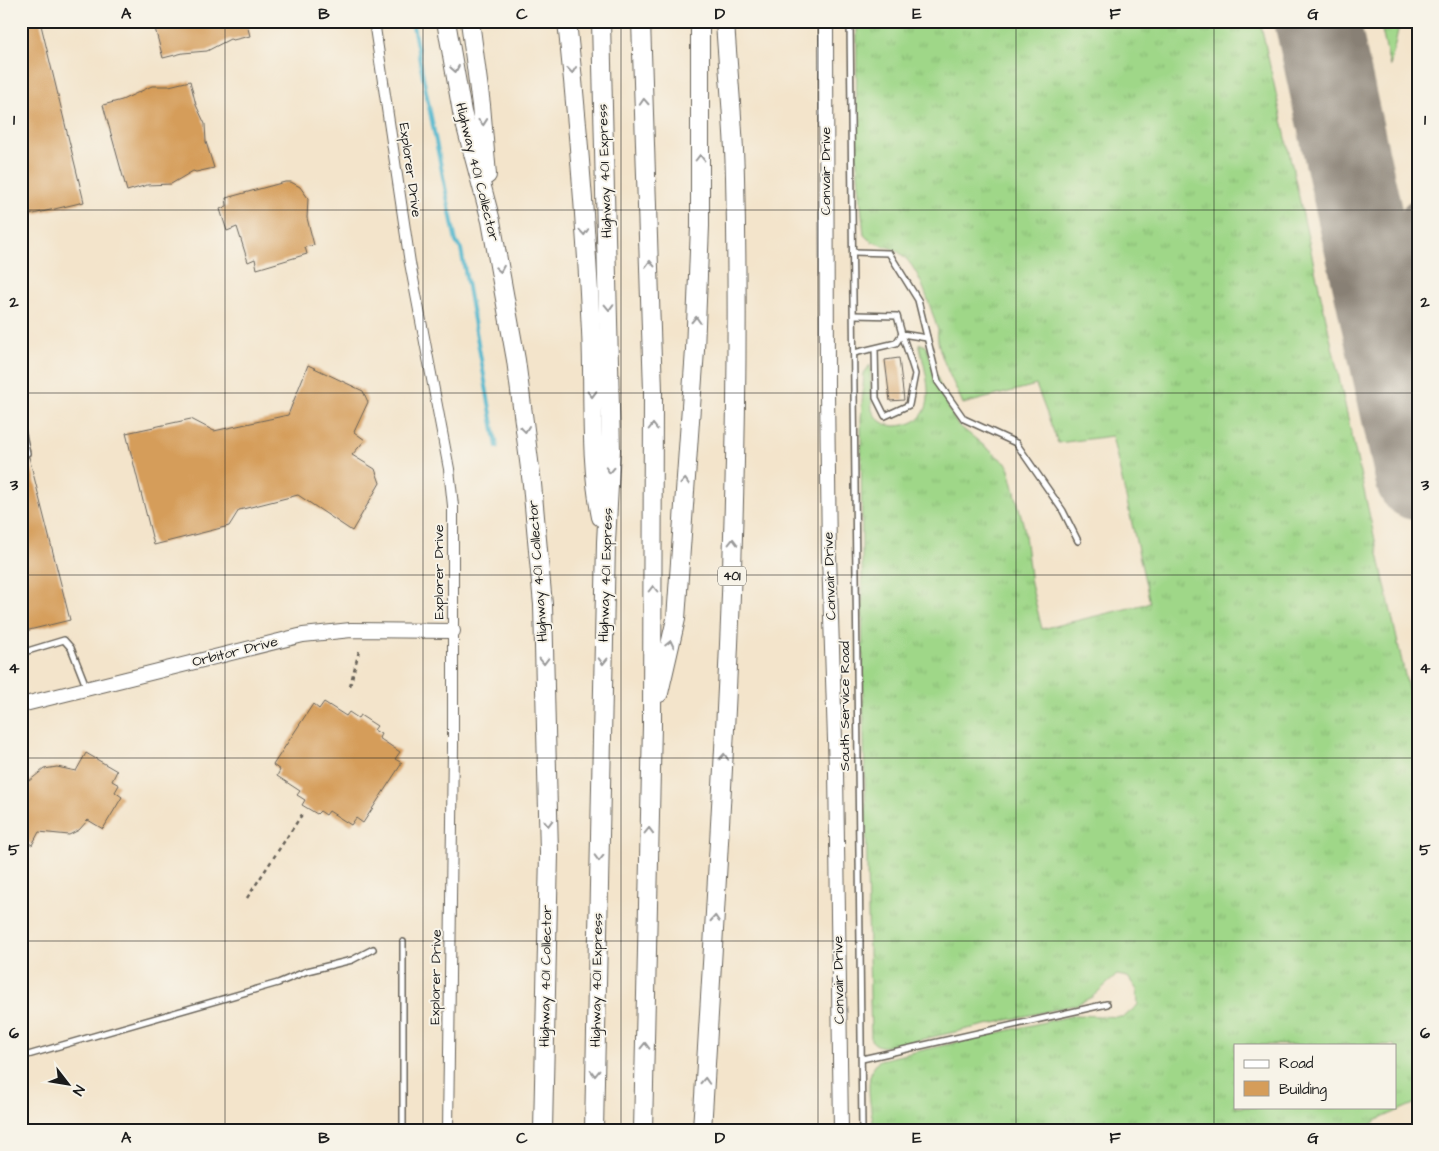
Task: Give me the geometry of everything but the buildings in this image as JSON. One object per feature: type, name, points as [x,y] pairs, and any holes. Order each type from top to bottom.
[{"type":"highway","name":"Highway 401 Collector","points":[[446,21],[462,112],[491,221],[516,360],[532,484],[542,605],[549,852],[543,1130]]},
{"type":"highway","points":[[470,21],[481,105],[491,221]]},
{"type":"highway","points":[[567,21],[575,98],[591,332],[594,482],[606,542]]},
{"type":"highway","name":"Highway 401 Express","points":[[594,1130],[606,542],[611,430],[601,21]]},
{"type":"highway","points":[[641,21],[652,382],[652,725],[643,1130]]},
{"type":"highway","points":[[652,725],[676,619],[694,360],[700,226],[700,21]]},
{"type":"highway","name":"401","points":[[702,1130],[731,628],[735,412],[735,186],[725,21]]},
{"type":"street","name":"Explorer Drive","points":[[374,21],[410,263],[449,469],[454,561],[448,1130]]},
{"type":"street","name":"Convair Drive","points":[[826,21],[828,498],[836,771],[841,1130]]},
{"type":"street","name":"Orbitor Drive","points":[[21,705],[304,635],[360,629],[453,631]]},
{"type":"lane","name":"South Service Road","points":[[850,21],[854,252],[856,788],[862,1130]]},
{"type":"lane","points":[[854,252],[890,253],[918,300],[938,382],[964,419],[1016,443],[1063,511],[1078,541]]},
{"type":"lane","points":[[854,315],[897,316],[915,374],[909,405],[885,416],[876,398],[875,348]]},
{"type":"lane","points":[[902,334],[927,338]]},
{"type":"lane","points":[[854,353],[896,343],[902,334]]},
{"type":"lane","points":[[21,424],[27,453],[21,454]]},
{"type":"lane","points":[[21,653],[64,640],[71,648],[88,689]]},
{"type":"lane","points":[[403,942],[403,1130]]},
{"type":"lane","points":[[21,1057],[278,983],[307,971],[352,960],[373,949]]},
{"type":"lane","points":[[862,1059],[1107,1004]]},
{"type":"path","points":[[350,686],[359,651]]},
{"type":"path","points":[[247,898],[303,813]]},
{"type":"green space","points":[[857,21],[1260,21],[1418,734],[1418,1102],[1377,1120],[1364,1130],[874,1130],[869,1083],[874,1066],[880,1060],[1075,1015],[1124,1017],[1138,1005],[1137,990],[1128,977],[1117,975],[1092,997],[1075,1005],[892,1046],[880,1046],[871,1040],[863,695],[861,419],[864,373],[870,365],[872,410],[876,417],[885,424],[892,426],[911,423],[921,416],[926,407],[928,395],[927,382],[919,343],[926,346],[947,405],[957,424],[1008,465],[1024,527],[1031,584],[1042,629],[1150,603],[1112,436],[1058,443],[1036,385],[963,404],[942,357],[939,347],[938,330],[920,279],[901,254],[892,248],[872,242],[864,235],[856,154]]},
{"type":"green space","points":[[1380,21],[1400,21],[1390,67]]},
{"type":"waterway","points":[[412,21],[456,242],[461,249],[497,447]]},
{"type":"taxiway","points":[[1418,216],[1413,243],[1409,300],[1409,329],[1418,443]]},
{"type":"runway","points":[[1317,21],[1418,478]]}]
